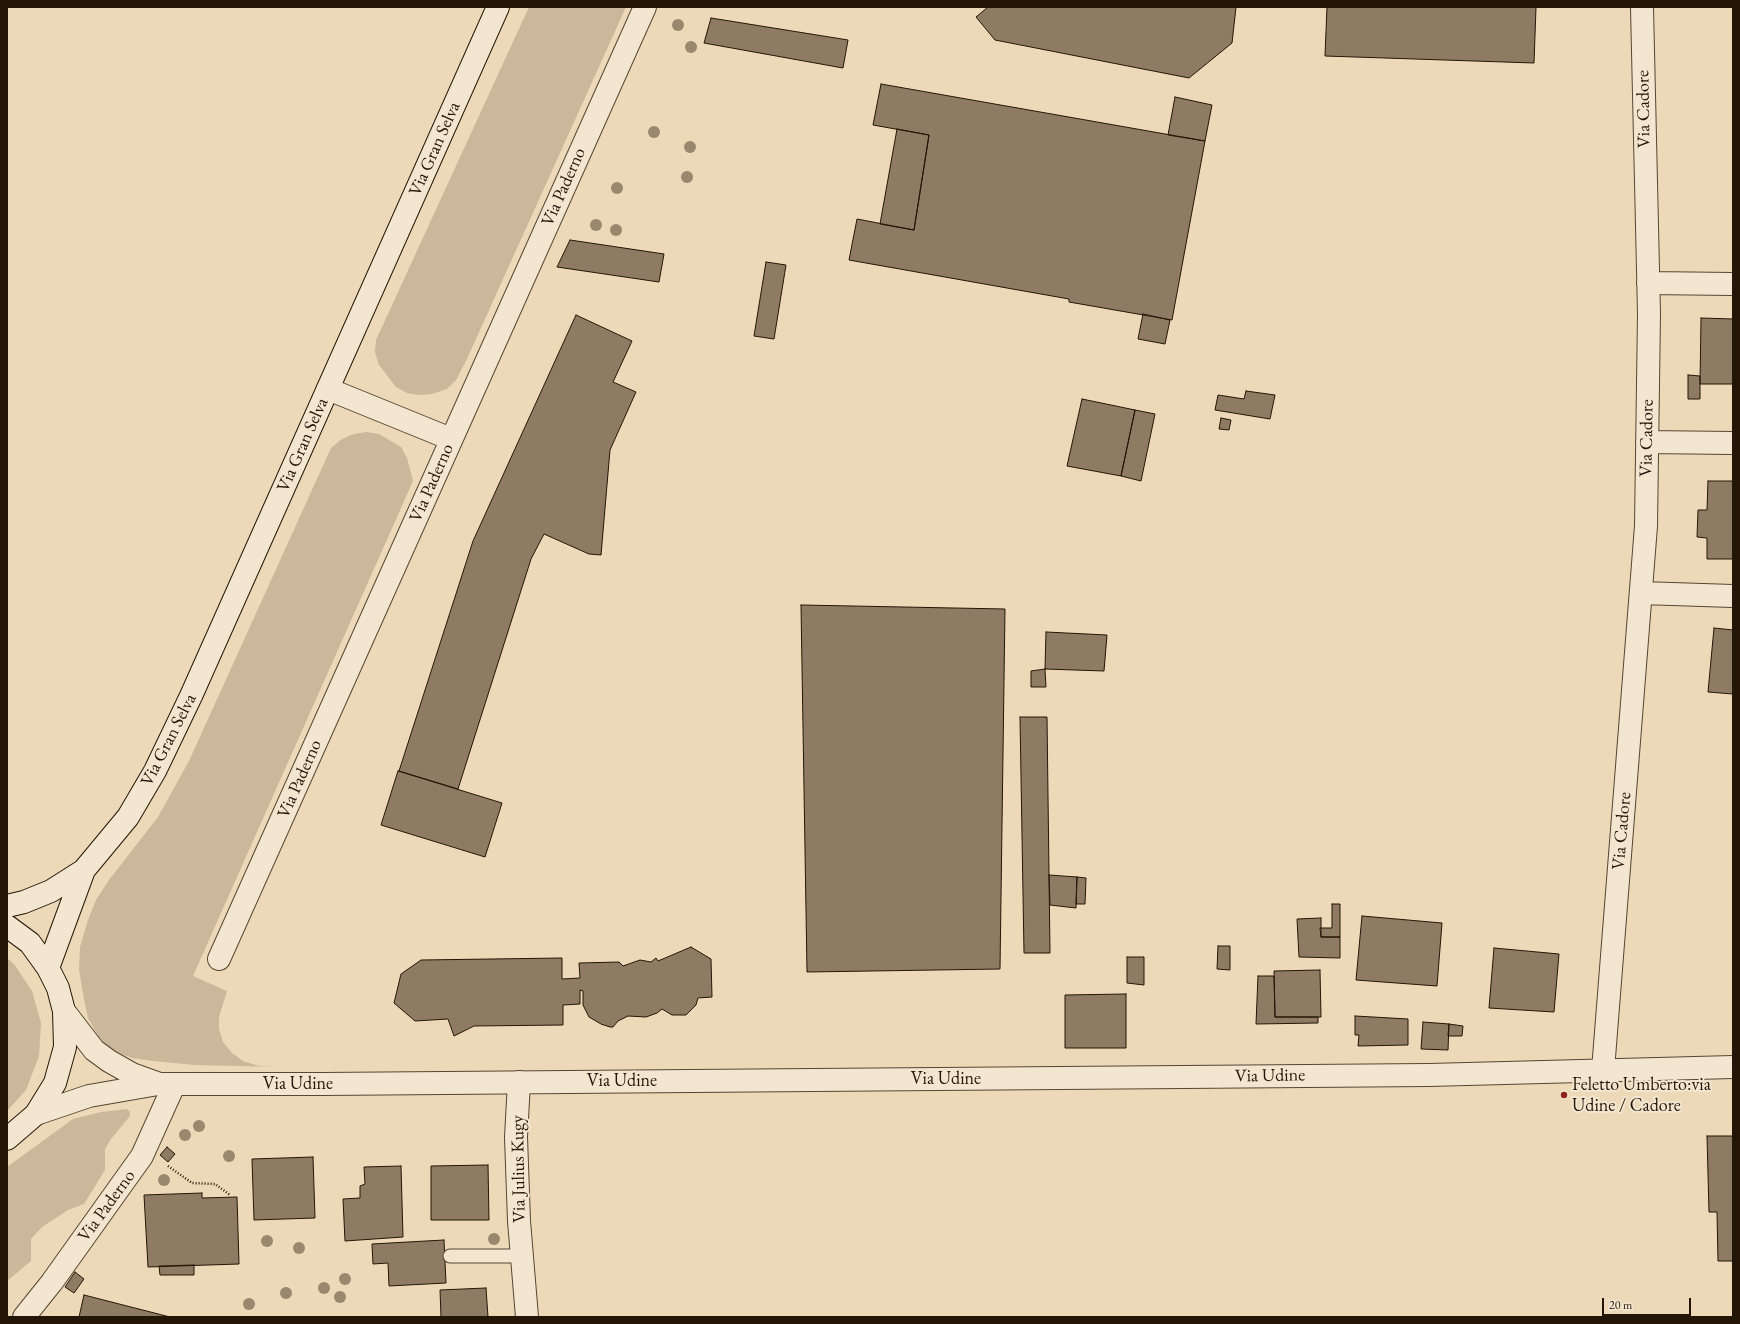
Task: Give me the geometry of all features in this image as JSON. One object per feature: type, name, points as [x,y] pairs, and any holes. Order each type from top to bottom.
[{"type":"street","name":"Via Gran Selva","points":[[7,906],[24,902],[51,892],[84,870],[128,817],[155,771],[191,696],[498,7]]},
{"type":"street","name":"Via Paderno","points":[[219,959],[645,7]]},
{"type":"street","name":"Via Cadore","points":[[1603,1070],[1646,526],[1648,283],[1642,7]]},
{"type":"street","points":[[1648,283],[1733,284]]},
{"type":"street","points":[[328,389],[451,439]]},
{"type":"street","points":[[1647,442],[1733,444]]},
{"type":"street","points":[[1641,593],[1733,596]]},
{"type":"street","name":"Via Gran Selva","points":[[48,968],[84,870]]},
{"type":"street","points":[[7,926],[30,944],[48,968],[58,988],[64,1011],[65,1047],[55,1082],[36,1114],[7,1139]]},
{"type":"street","name":"Via Udine","points":[[64,1011],[99,1054],[132,1074],[166,1084]]},
{"type":"street","name":"Via Udine","points":[[36,1114],[89,1096],[166,1084],[1413,1075],[1733,1067]]},
{"type":"street","name":"Via Julius Kugy","points":[[519,1082],[516,1137],[521,1256],[527,1317]]},
{"type":"street","name":"Via Paderno","points":[[24,1317],[56,1277],[142,1156],[166,1084]]},
{"type":"lane","points":[[450,1256],[521,1256]]},
{"type":"path","points":[[167,1161],[168,1167],[192,1183],[215,1184],[230,1195]]},
{"type":"shaded area","points":[[529,7],[626,7],[466,361],[456,380],[447,389],[432,394],[419,395],[407,393],[396,387],[379,365],[375,352],[376,340]]},
{"type":"shaded area","points":[[367,432],[379,434],[401,447],[407,458],[413,481],[193,976],[227,991],[219,1017],[219,1029],[223,1042],[232,1053],[243,1061],[259,1066],[280,1067],[195,1065],[132,1058],[116,1052],[105,1045],[88,1018],[79,970],[80,947],[96,900],[109,880],[158,817],[189,761],[331,448],[342,439],[354,434]]},
{"type":"shaded area","points":[[7,958],[14,964],[32,991],[41,1023],[39,1056],[26,1090],[7,1111]]},
{"type":"shaded area","points":[[127,1109],[130,1112],[130,1116],[111,1139],[105,1149],[105,1170],[84,1204],[68,1210],[42,1227],[31,1239],[31,1261],[7,1281],[7,1167],[73,1119],[101,1112]]},
{"type":"building","points":[[988,7],[1236,7],[1232,43],[1189,78],[995,40],[976,17]]},
{"type":"building","points":[[1327,7],[1536,7],[1534,63],[1325,56]]},
{"type":"building","points":[[711,18],[848,40],[843,68],[704,43]]},
{"type":"building","points":[[881,84],[1205,141],[1172,320],[1069,302],[1069,299],[849,260],[857,219],[914,230],[929,135],[873,125]]},
{"type":"building","points":[[1175,97],[1212,105],[1205,141],[1168,135]]},
{"type":"building","points":[[897,129],[929,135],[914,230],[880,224]]},
{"type":"building","points":[[570,240],[664,254],[659,282],[557,267]]},
{"type":"building","points":[[766,262],[786,265],[774,339],[754,336]]},
{"type":"building","points":[[1143,314],[1170,320],[1165,344],[1138,339]]},
{"type":"building","points":[[576,315],[632,341],[613,382],[636,392],[610,450],[601,555],[589,554],[544,534],[531,559],[458,789],[399,771],[473,541]]},
{"type":"building","points":[[1701,318],[1733,319],[1733,384],[1700,384]]},
{"type":"building","points":[[1688,375],[1700,376],[1700,399],[1688,399]]},
{"type":"building","points":[[1246,391],[1275,395],[1270,419],[1215,410],[1218,395],[1244,399]]},
{"type":"building","points":[[1082,399],[1135,410],[1121,476],[1067,466]]},
{"type":"building","points":[[1135,410],[1155,414],[1141,481],[1121,476]]},
{"type":"building","points":[[1221,418],[1231,420],[1229,430],[1219,429]]},
{"type":"building","points":[[1708,481],[1733,481],[1733,559],[1707,559],[1707,538],[1697,537],[1698,510],[1707,510]]},
{"type":"building","points":[[801,605],[1005,609],[1000,969],[807,972]]},
{"type":"building","points":[[1714,628],[1733,630],[1733,694],[1708,692]]},
{"type":"building","points":[[1046,632],[1107,635],[1104,671],[1045,669]]},
{"type":"building","points":[[1045,669],[1046,687],[1031,687],[1031,671]]},
{"type":"building","points":[[1020,717],[1047,717],[1050,953],[1024,953]]},
{"type":"building","points":[[398,771],[502,803],[485,857],[381,825]]},
{"type":"building","points":[[1049,875],[1077,877],[1076,908],[1050,905]]},
{"type":"building","points":[[1077,877],[1086,878],[1085,904],[1076,904]]},
{"type":"building","points":[[1332,904],[1340,904],[1340,937],[1321,937],[1320,928],[1332,928]]},
{"type":"building","points":[[1362,916],[1442,923],[1437,986],[1356,980]]},
{"type":"building","points":[[1321,918],[1321,937],[1340,937],[1340,958],[1299,957],[1297,919]]},
{"type":"building","points":[[1218,946],[1230,946],[1230,970],[1217,969]]},
{"type":"building","points":[[691,947],[711,959],[712,997],[698,998],[696,1005],[686,1015],[672,1015],[662,1009],[657,1013],[646,1017],[628,1016],[618,1021],[613,1027],[610,1027],[589,1017],[583,1005],[583,991],[580,990],[580,1004],[563,1005],[563,1025],[474,1026],[454,1036],[448,1019],[415,1021],[394,1003],[401,974],[421,960],[562,958],[562,979],[580,978],[579,963],[619,962],[623,966],[640,960],[651,962],[656,958],[658,961]]},
{"type":"building","points":[[1494,948],[1559,954],[1554,1012],[1489,1008]]},
{"type":"building","points":[[1127,957],[1144,957],[1144,985],[1127,983]]},
{"type":"building","points":[[1320,970],[1321,1017],[1275,1017],[1274,971]]},
{"type":"building","points":[[1258,976],[1274,976],[1275,1017],[1318,1017],[1318,1023],[1256,1024]]},
{"type":"building","points":[[1126,994],[1126,1048],[1065,1048],[1065,995]]},
{"type":"building","points":[[1355,1016],[1408,1019],[1408,1045],[1358,1046],[1359,1035],[1355,1035]]},
{"type":"building","points":[[1423,1022],[1449,1024],[1448,1050],[1421,1049]]},
{"type":"building","points":[[1449,1024],[1463,1026],[1462,1036],[1448,1036]]},
{"type":"building","points":[[1707,1136],[1733,1136],[1733,1261],[1718,1261],[1717,1212],[1709,1212]]},
{"type":"building","points":[[167,1147],[175,1154],[168,1162],[160,1155]]},
{"type":"building","points":[[313,1157],[315,1218],[254,1220],[252,1159]]},
{"type":"building","points":[[488,1165],[489,1220],[431,1220],[431,1166]]},
{"type":"building","points":[[401,1166],[403,1237],[345,1241],[343,1199],[360,1198],[360,1186],[365,1184],[364,1167]]},
{"type":"building","points":[[202,1193],[202,1198],[237,1197],[239,1264],[148,1267],[144,1195]]},
{"type":"building","points":[[444,1240],[446,1283],[389,1286],[388,1263],[373,1264],[372,1244]]},
{"type":"building","points":[[194,1265],[194,1275],[160,1275],[159,1266]]},
{"type":"building","points":[[75,1272],[84,1279],[74,1293],[65,1287]]},
{"type":"building","points":[[486,1288],[488,1317],[441,1317],[440,1290]]},
{"type":"building","points":[[84,1295],[170,1317],[79,1317]]},
{"type":"place","name":"Feletto Umberto:via Udine / Cadore","points":[[1564,1095]]}]
